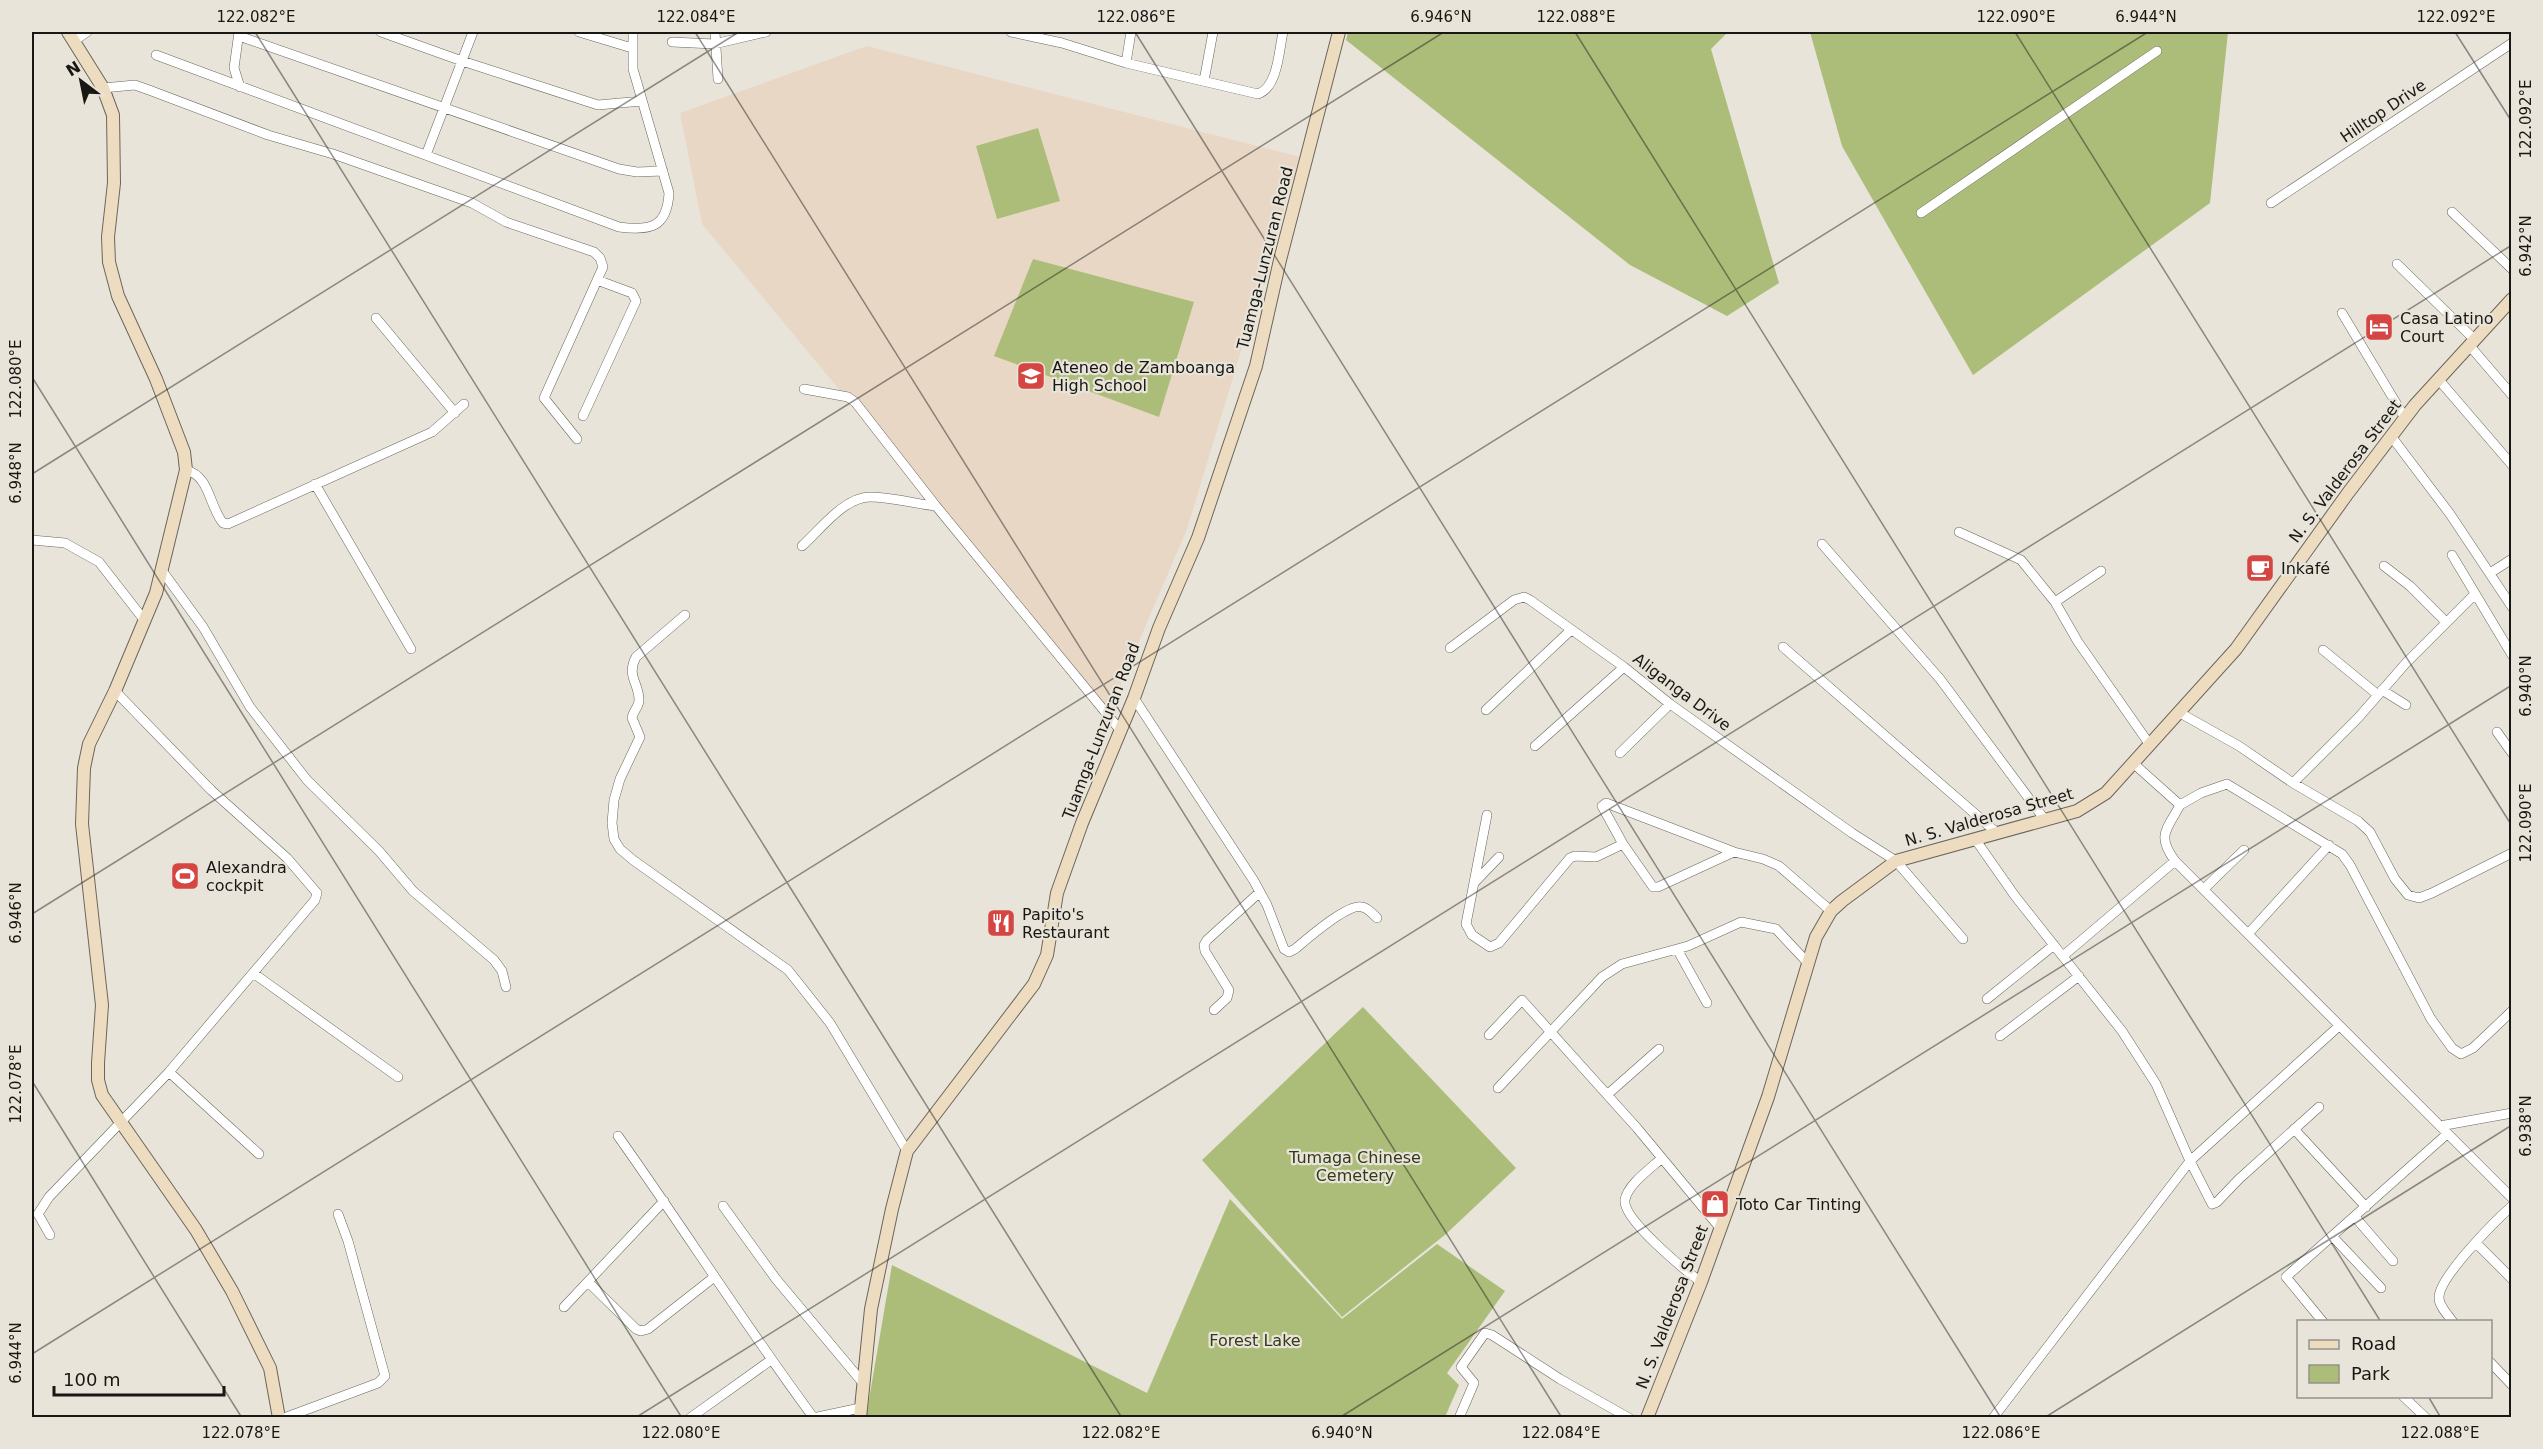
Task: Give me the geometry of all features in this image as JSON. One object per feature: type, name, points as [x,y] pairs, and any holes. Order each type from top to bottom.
[{"type":"street","points":[[87,32],[71,36],[103,88],[113,115],[114,183],[108,237],[109,262],[118,296],[156,379],[184,452],[186,470],[163,572],[146,621],[89,744],[84,768],[82,824],[102,1005],[98,1080],[102,1095],[196,1230],[232,1291],[270,1368],[279,1418]]},
{"type":"street","points":[[381,32],[598,105],[642,101]]},
{"type":"street","points":[[426,155],[473,32]]},
{"type":"street","points":[[579,32],[632,48]]},
{"type":"street","points":[[156,55],[619,227],[641,230],[661,221],[667,211],[669,193],[633,69],[633,32]]},
{"type":"street","points":[[715,32],[718,79]]},
{"type":"street","points":[[672,42],[714,44],[766,32]]},
{"type":"street","points":[[1011,32],[1062,43],[1126,63],[1258,94],[1263,92],[1271,82],[1283,32]]},
{"type":"street","points":[[1062,43],[1063,32]]},
{"type":"street","points":[[1126,63],[1131,32]]},
{"type":"street","points":[[1204,81],[1213,32]]},
{"type":"street","name":"Tuamga-Lunzuran Road","points":[[860,1413],[871,1309],[892,1209],[908,1151],[1038,976],[1047,955],[1057,893],[1082,823],[1134,698],[1159,628],[1198,538],[1256,366],[1280,260],[1339,32]]},
{"type":"street","points":[[240,87],[234,68],[239,34],[619,169],[638,172],[663,171]]},
{"type":"street","name":"Hilltop Drive","points":[[2271,203],[2511,44]]},
{"type":"street","points":[[1921,213],[2157,51]]},
{"type":"street","points":[[103,88],[120,85],[142,87],[268,135],[333,154],[472,203],[506,222],[594,252],[600,258],[603,267],[544,398],[577,439]]},
{"type":"street","points":[[2452,212],[2511,269]]},
{"type":"street","points":[[2397,264],[2472,342],[2511,395]]},
{"type":"street","points":[[583,416],[636,301],[632,293],[597,280]]},
{"type":"street","name":"N. S. Valderosa Street","points":[[1647,1418],[1701,1282],[1768,1097],[1816,937],[1831,911],[1896,861],[2078,810],[2106,793],[2236,649],[2405,418],[2511,299]]},
{"type":"street","points":[[2342,313],[2405,418]]},
{"type":"street","points":[[376,318],[455,413]]},
{"type":"street","points":[[2439,380],[2511,465]]},
{"type":"street","points":[[804,389],[848,397],[855,402],[936,506],[1120,730]]},
{"type":"street","points":[[186,470],[196,472],[202,478],[213,506],[225,524],[432,432],[464,404]]},
{"type":"street","points":[[2391,436],[2450,514],[2511,607]]},
{"type":"street","points":[[315,484],[411,649]]},
{"type":"street","points":[[802,546],[845,506],[858,499],[870,497],[936,506]]},
{"type":"street","points":[[1959,532],[2021,560],[2055,602],[2078,642],[2150,745]]},
{"type":"street","points":[[32,540],[65,543],[99,562],[146,621]]},
{"type":"street","points":[[1822,544],[1940,679],[2045,820]]},
{"type":"street","points":[[2452,555],[2511,655]]},
{"type":"street","points":[[2490,573],[2511,559]]},
{"type":"street","points":[[2384,566],[2410,586],[2446,622]]},
{"type":"street","points":[[2055,602],[2101,571]]},
{"type":"street","points":[[163,572],[202,627],[250,706],[307,780],[379,851],[413,891],[494,960],[502,971],[506,987]]},
{"type":"street","points":[[2292,783],[2358,718],[2446,622],[2475,594]]},
{"type":"street","name":"Aliganga Drive","points":[[1450,648],[1518,598],[1524,597],[1530,600],[1624,667],[1670,704],[1852,833],[1896,861],[1963,939]]},
{"type":"street","points":[[684,615],[636,657],[633,663],[632,679],[639,698],[632,718],[640,737],[620,779],[614,800],[614,839],[620,849],[633,860],[788,970],[830,1023],[908,1151]]},
{"type":"street","points":[[1486,710],[1571,630]]},
{"type":"street","points":[[1783,647],[1995,832]]},
{"type":"street","points":[[2323,650],[2380,692],[2406,705]]},
{"type":"street","points":[[1535,746],[1624,667]]},
{"type":"street","points":[[50,1235],[39,1220],[40,1209],[169,1072],[315,900],[317,893],[286,858],[211,790],[115,691]]},
{"type":"street","points":[[1134,698],[1260,892],[1284,949],[1289,952],[1355,906],[1367,909],[1377,918]]},
{"type":"street","points":[[1620,753],[1670,704]]},
{"type":"street","points":[[2180,713],[2239,746],[2292,783],[2365,827],[2376,841],[2396,879],[2408,895],[2419,898],[2432,893],[2511,853]]},
{"type":"street","points":[[2497,732],[2511,753]]},
{"type":"street","points":[[2133,764],[2180,805]]},
{"type":"street","points":[[2511,1011],[2473,1048],[2461,1054],[2452,1047],[2426,1009],[2342,854],[2227,784],[2201,793],[2180,805],[2163,838],[2165,847],[2175,861],[2511,1198]]},
{"type":"street","points":[[1734,852],[1658,887],[1653,887],[1601,809],[1603,804],[1779,866],[1831,911]]},
{"type":"street","points":[[1487,815],[1466,924],[1472,935],[1490,947],[1499,943],[1570,858],[1575,856],[1596,857],[1623,844]]},
{"type":"street","points":[[1974,839],[2015,896],[2122,1031],[2156,1084],[2204,1192],[2212,1204],[2215,1204],[2239,1179],[2319,1107]]},
{"type":"street","points":[[2248,934],[2330,845]]},
{"type":"street","points":[[2204,889],[2244,850]]},
{"type":"street","points":[[1475,882],[1499,856]]},
{"type":"street","points":[[2063,956],[2175,861]]},
{"type":"street","points":[[1214,1010],[1227,998],[1229,990],[1205,951],[1204,945],[1260,892]]},
{"type":"street","points":[[1498,1088],[1611,970],[1622,964],[1677,949],[1741,922],[1752,922],[1776,929],[1807,962]]},
{"type":"street","points":[[1987,999],[2054,945]]},
{"type":"street","points":[[1677,949],[1707,1003]]},
{"type":"street","points":[[253,973],[398,1077]]},
{"type":"street","points":[[2000,1036],[2079,976]]},
{"type":"street","points":[[1489,1035],[1522,999],[1608,1094],[1720,1228]]},
{"type":"street","points":[[1993,1418],[2190,1161],[2339,1026]]},
{"type":"street","points":[[1608,1094],[1659,1049]]},
{"type":"street","points":[[169,1072],[259,1154]]},
{"type":"street","points":[[2440,1126],[2511,1113]]},
{"type":"street","points":[[2294,1130],[2366,1207]]},
{"type":"street","points":[[2322,1320],[2286,1277],[2447,1134]]},
{"type":"street","points":[[618,1136],[664,1201],[713,1278],[813,1417],[860,1413]]},
{"type":"street","points":[[1662,1158],[1631,1188],[1625,1199],[1626,1207],[1649,1237],[1674,1262],[1701,1282]]},
{"type":"street","points":[[564,1307],[664,1201]]},
{"type":"street","points":[[723,1206],[776,1279],[863,1383]]},
{"type":"street","points":[[2452,1320],[2439,1303],[2438,1294],[2443,1281],[2511,1206]]},
{"type":"street","points":[[284,1418],[378,1383],[385,1376],[348,1241],[338,1214]]},
{"type":"street","points":[[2355,1217],[2393,1261]]},
{"type":"street","points":[[2332,1237],[2381,1288]]},
{"type":"street","points":[[2476,1243],[2511,1279]]},
{"type":"street","points":[[588,1282],[636,1329],[641,1331],[648,1329],[713,1278]]},
{"type":"street","points":[[1459,1418],[1474,1383],[1461,1367],[1485,1334],[1492,1335],[1560,1379],[1629,1418]]},
{"type":"street","points":[[690,1418],[771,1360]]},
{"type":"street","points":[[2492,1364],[2511,1385]]},
{"type":"street","points":[[2405,1398],[2426,1418]]},
{"type":"shaded area","name":"Ateneo de Zamboanga High School","points":[[867,46],[1300,157],[1187,529],[1108,714],[702,224],[680,113]]},
{"type":"green space","points":[[1348,32],[1728,32],[1711,49],[1779,283],[1727,316],[1630,265],[1346,40]]},
{"type":"green space","points":[[1810,32],[2228,32],[2210,203],[1973,375],[1842,146]]},
{"type":"green space","points":[[1038,128],[1060,201],[997,219],[976,146]]},
{"type":"green space","points":[[1033,259],[1194,302],[1159,417],[994,356]]},
{"type":"green space","name":"Tumaga Chinese Cemetery","points":[[1363,1007],[1516,1168],[1446,1234],[1342,1317],[1202,1160]]},
{"type":"green space","name":"Forest Lake","points":[[1230,1199],[1342,1319],[1437,1244],[1505,1291],[1447,1373],[1459,1385],[1445,1417],[866,1417],[892,1265],[1147,1393]]},
{"type":"place","name":"Casa Latino Court","points":[[2379,327]]},
{"type":"place","name":"Ateneo de Zamboanga High School","points":[[1031,376]]},
{"type":"place","name":"Inkafé","points":[[2260,568]]},
{"type":"place","name":"Alexandra cockpit","points":[[185,876]]},
{"type":"place","name":"Papito's Restaurant","points":[[1001,923]]},
{"type":"place","name":"Toto Car Tinting","points":[[1715,1204]]}]
